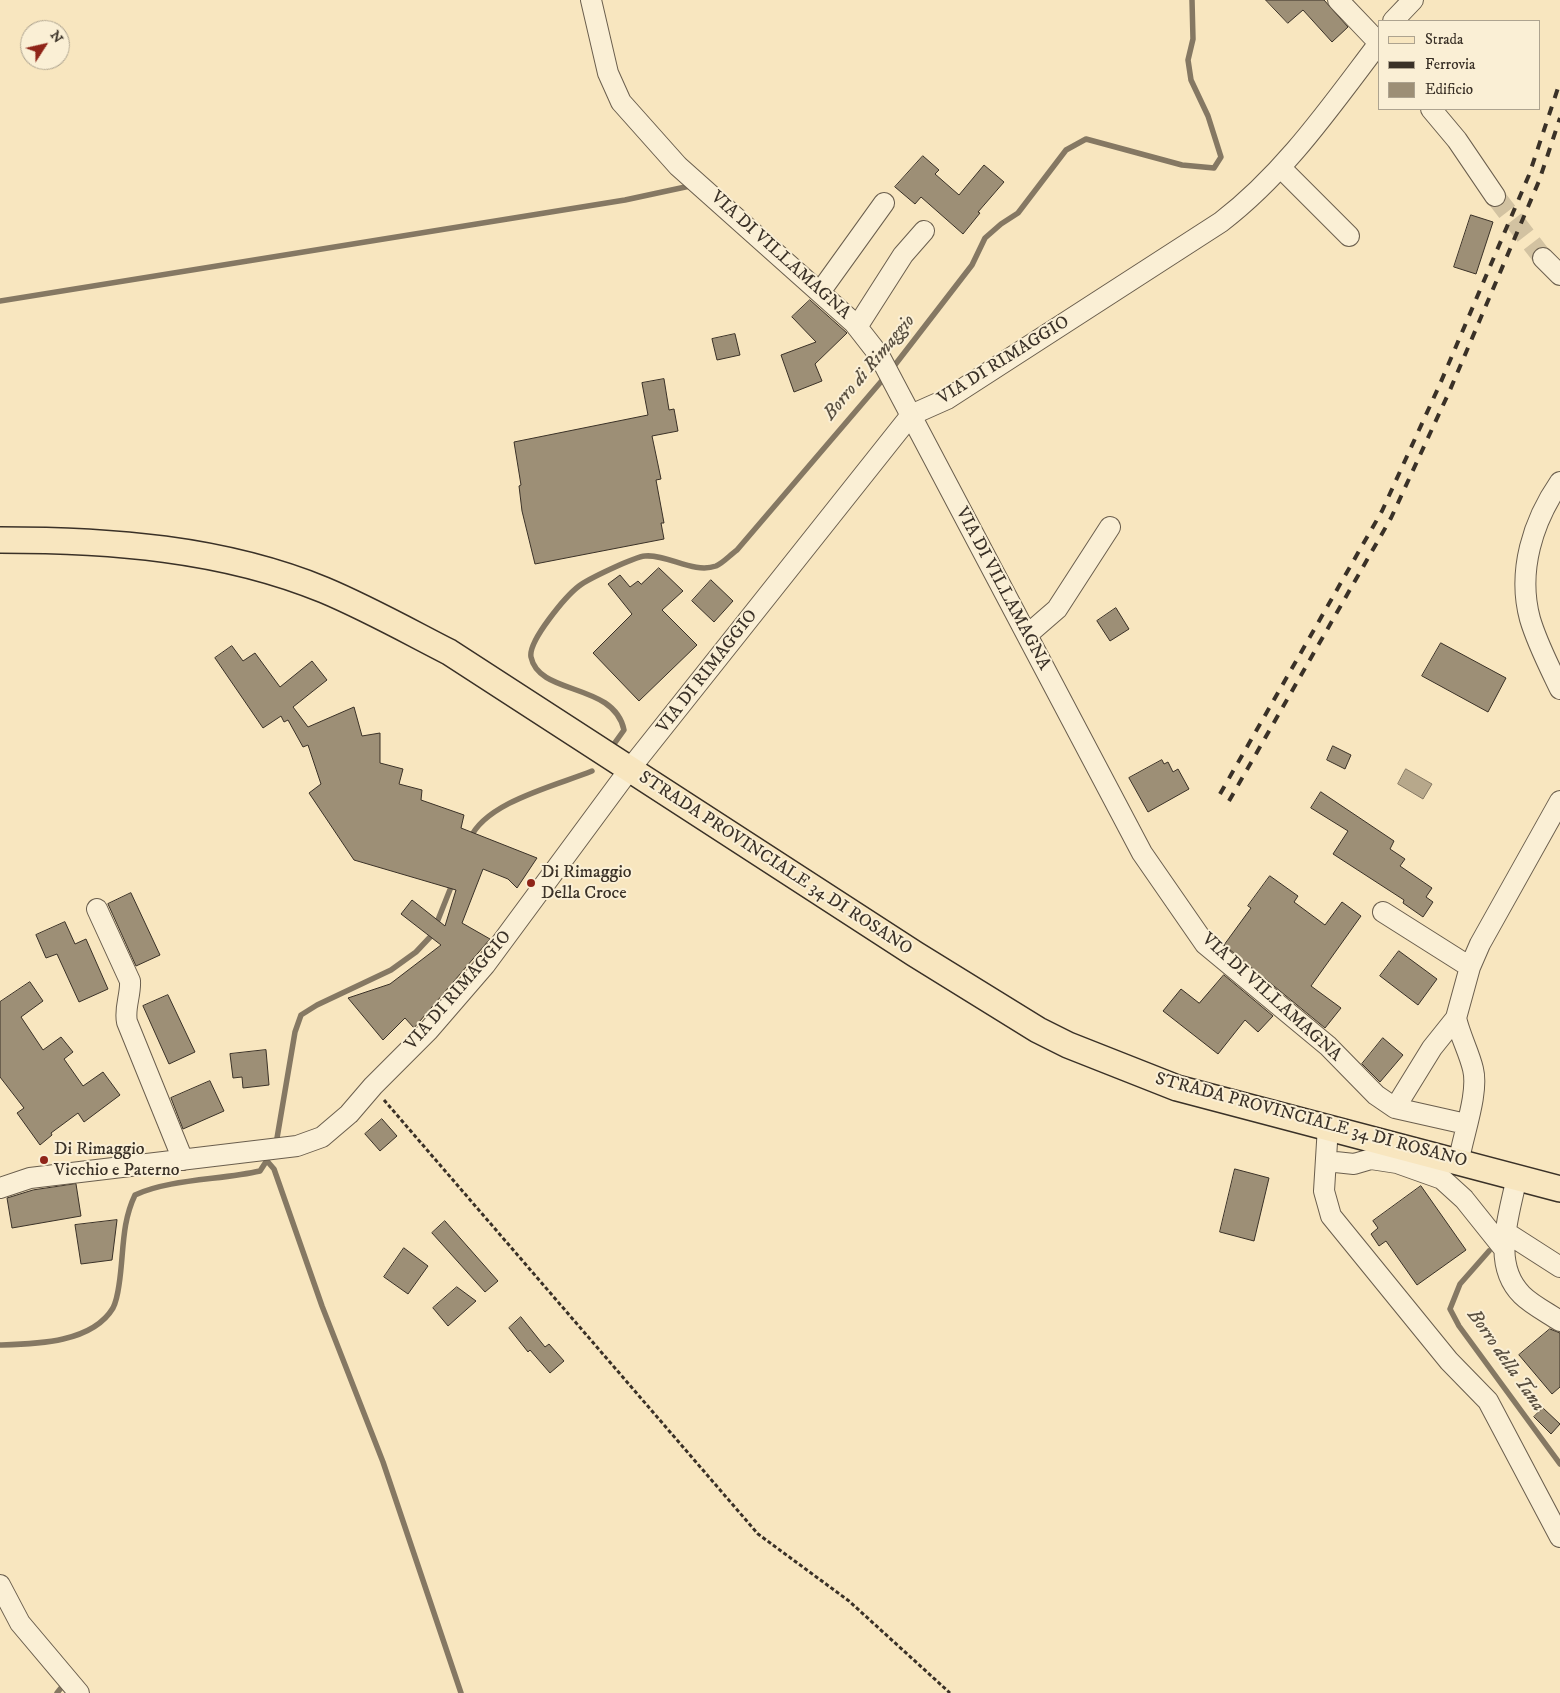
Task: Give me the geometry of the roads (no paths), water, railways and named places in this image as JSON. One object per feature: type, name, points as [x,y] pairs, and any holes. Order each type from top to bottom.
[{"type":"main road","name":"STRADA PROVINCIALE 34 DI ROSANO","points":[[0,540],[108,543],[153,548],[226,560],[322,590],[374,613],[450,652],[915,954],[1038,1030],[1101,1060],[1177,1088],[1459,1160],[1560,1188]]},
{"type":"street","name":"VIA DI VILLAMAGNA","points":[[590,0],[608,73],[621,102],[678,166],[820,292],[857,327],[879,355],[1142,853],[1205,944],[1328,1046],[1376,1095],[1395,1108],[1466,1124]]},
{"type":"street","points":[[1338,0],[1378,42]]},
{"type":"street","points":[[1394,20],[1414,0]]},
{"type":"street","name":"VIA DI RIMAGGIO","points":[[0,1188],[30,1178],[297,1146],[322,1137],[349,1114],[373,1086],[428,1031],[485,965],[625,767],[911,415],[947,399],[1221,222],[1246,203],[1281,168],[1378,44]]},
{"type":"street","points":[[1433,110],[1495,196]]},
{"type":"street","points":[[1281,168],[1349,236]]},
{"type":"street","points":[[820,292],[884,203]]},
{"type":"street","points":[[857,327],[903,255],[924,231]]},
{"type":"street","points":[[1543,258],[1560,275]]},
{"type":"street","points":[[1560,482],[1543,508],[1530,542],[1527,589],[1530,619],[1539,644],[1560,689]]},
{"type":"street","points":[[1027,634],[1057,609],[1110,527]]},
{"type":"street","points":[[1395,1108],[1432,1048],[1456,1018],[1470,967],[1485,932],[1560,801]]},
{"type":"street","points":[[97,909],[130,981],[131,992],[125,1014],[126,1022],[183,1160]]},
{"type":"street","points":[[1382,912],[1470,967]]},
{"type":"street","points":[[1456,1018],[1459,1036],[1473,1070],[1475,1094],[1466,1124],[1459,1160]]},
{"type":"street","points":[[1328,1126],[1324,1191],[1330,1216],[1449,1361],[1488,1401],[1560,1537]]},
{"type":"street","points":[[1326,1161],[1354,1164],[1371,1159],[1397,1163],[1442,1179],[1505,1241],[1560,1267]]},
{"type":"street","points":[[1517,1176],[1505,1241],[1506,1271],[1522,1295],[1560,1321]]},
{"type":"street","points":[[0,1585],[20,1624],[79,1693]]},
{"type":"waterway","name":"Borro di Rimaggio","points":[[891,370],[972,265],[985,238],[1018,213],[1066,150],[1086,139],[1182,165],[1214,168],[1221,157],[1208,116],[1191,80],[1188,60],[1193,39],[1192,0]]},
{"type":"waterway","points":[[0,301],[625,200],[690,186],[692,188]]},
{"type":"waterway","name":"Borro di Rimaggio","points":[[614,744],[624,730],[617,715],[606,704],[592,696],[561,685],[537,669],[531,657],[532,650],[541,630],[549,619],[579,586],[592,578],[639,557],[654,556],[698,568],[707,568],[721,563],[737,550],[885,377]]},
{"type":"waterway","name":"Borro di Rimaggio","points":[[470,839],[478,826],[506,805],[524,796],[592,771]]},
{"type":"waterway","name":"Borro di Rimaggio","points":[[276,1144],[295,1032],[301,1015],[317,1005],[391,970],[416,952],[432,935],[453,882]]},
{"type":"waterway","name":"Borro di Rimaggio","points":[[0,1345],[30,1344],[62,1339],[78,1335],[104,1320],[113,1308],[117,1297],[125,1228],[130,1206],[135,1195],[163,1186],[260,1171],[271,1154]]},
{"type":"waterway","points":[[267,1161],[274,1169],[322,1306],[383,1462],[461,1693]]},
{"type":"waterway","name":"Borro della Tana","points":[[1489,1251],[1460,1284],[1450,1309],[1459,1326],[1560,1464]]},
{"type":"waterway","points":[[57,1693],[65,1683]]},
{"type":"tunnel","points":[[1495,196],[1543,258]]},
{"type":"railway","points":[[1220,794],[1382,511],[1440,384],[1529,175],[1560,82]]},
{"type":"railway","points":[[1229,801],[1391,518],[1450,390],[1539,181],[1560,118]]},
{"type":"place","name":"Di Rimaggio Della Croce","points":[[531,883]]},
{"type":"place","name":"Di Rimaggio Vicchio e Paterno","points":[[44,1160]]}]
